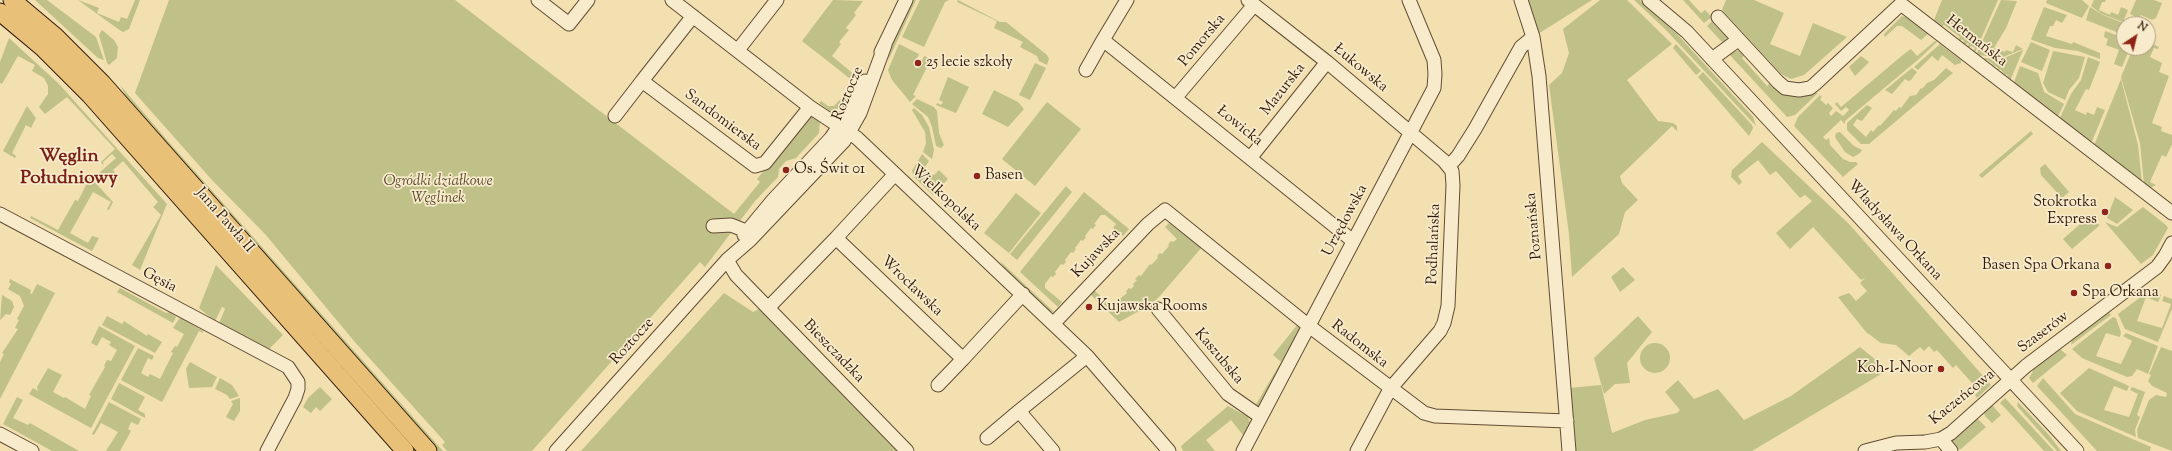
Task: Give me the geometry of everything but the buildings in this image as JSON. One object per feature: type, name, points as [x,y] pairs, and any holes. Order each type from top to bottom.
[{"type":"main road","name":"Jana Pawła II","points":[[12,0],[55,36],[102,83],[428,451]]},
{"type":"main road","name":"Jana Pawła II","points":[[0,12],[43,48],[90,95],[405,451]]},
{"type":"street","points":[[538,0],[569,24],[588,0]]},
{"type":"street","name":"Wielkopolska","points":[[672,0],[810,107],[844,129],[895,174],[1054,323],[1087,356],[1169,451]]},
{"type":"street","points":[[738,50],[777,0]]},
{"type":"street","name":"Roztocze","points":[[556,451],[715,273],[730,257],[750,240],[836,150],[844,129],[906,0]]},
{"type":"street","points":[[1086,70],[1127,0]]},
{"type":"street","name":"Urzędowska","points":[[1243,451],[1434,88],[1434,60],[1409,0]]},
{"type":"street","name":"Poznańska","points":[[1521,0],[1533,37],[1539,76],[1569,451]]},
{"type":"street","name":"Władysława Orkana","points":[[1649,0],[1687,32]]},
{"type":"street","name":"Władysława Orkana","points":[[1662,0],[1687,32],[2078,451]]},
{"type":"street","name":"Łukowska","points":[[1251,2],[1326,62],[1449,166]]},
{"type":"street","name":"Pomorska","points":[[1176,97],[1251,2]]},
{"type":"street","name":"Hetmańska","points":[[1738,40],[1780,84],[1790,89],[1804,90],[1815,84],[1901,4],[2172,213]]},
{"type":"street","points":[[615,116],[693,16]]},
{"type":"street","points":[[1712,58],[1738,40],[1718,17]]},
{"type":"street","points":[[1449,166],[1458,156],[1475,129],[1521,47],[1533,37]]},
{"type":"street","name":"Łowicka","points":[[1103,40],[1251,157],[1353,241]]},
{"type":"street","name":"Mazurska","points":[[1251,157],[1326,62]]},
{"type":"street","name":"Sandomierska","points":[[642,81],[755,166],[765,163],[810,107]]},
{"type":"street","name":"Roztocze","points":[[730,257],[746,231],[827,143],[844,129]]},
{"type":"street","name":"Podhalańska","points":[[1357,451],[1390,389],[1440,331],[1447,316],[1453,185],[1449,166]]},
{"type":"street","points":[[768,308],[836,238],[895,174]]},
{"type":"street","name":"Radomska","points":[[1164,210],[1309,326],[1390,389],[1424,413],[1435,416],[1567,422]]},
{"type":"street","name":"Kujawska","points":[[1054,323],[1148,224],[1164,210]]},
{"type":"street","name":"Gęsia","points":[[0,214],[288,367],[298,382],[295,398],[267,451]]},
{"type":"street","points":[[713,226],[731,225],[746,231]]},
{"type":"street","name":"Wrocławska","points":[[836,238],[963,359]]},
{"type":"street","name":"Szaserów","points":[[2011,380],[2026,366],[2157,267],[2170,247]]},
{"type":"street","name":"Bieszczadzka","points":[[730,257],[736,275],[907,451]]},
{"type":"street","points":[[715,273],[736,275]]},
{"type":"street","points":[[938,385],[1023,294]]},
{"type":"street","name":"Kaszubska","points":[[1158,309],[1228,394],[1261,417]]},
{"type":"street","points":[[987,438],[1087,356]]},
{"type":"street","name":"Kaczeńcowa","points":[[1865,451],[1896,443],[1925,442],[1941,439],[1951,433],[2011,380]]},
{"type":"street","points":[[1019,411],[1053,451]]},
{"type":"street","points":[[0,434],[32,451]]},
{"type":"street","points":[[1941,439],[1951,451]]},
{"type":"green space","points":[[35,0],[47,0],[96,37],[104,60],[98,58]]},
{"type":"green space","points":[[78,0],[99,8],[97,13],[119,22],[121,17],[127,19],[135,0],[140,0],[129,29],[123,32]]},
{"type":"green space","name":"Ogródki działkowe Węglinek","points":[[169,0],[455,0],[734,214],[760,182],[757,179],[808,117],[815,116],[820,120],[819,133],[796,158],[786,161],[779,169],[778,177],[755,201],[705,267],[700,262],[532,451],[447,451],[442,445],[445,442],[354,341],[265,234],[212,180],[135,93]]},
{"type":"green space","points":[[833,0],[863,1],[854,13],[856,15],[846,28],[849,30],[839,42],[841,44],[832,56],[856,76],[853,81],[802,41]]},
{"type":"green space","points":[[912,0],[916,0],[888,61],[891,45]]},
{"type":"green space","points":[[920,0],[949,0],[945,2],[924,47],[902,37]]},
{"type":"green space","points":[[958,0],[1000,22],[1006,22],[1047,55],[1049,59],[1047,65],[1039,61],[1037,56],[1020,47],[1023,42],[994,28],[997,21],[957,2]]},
{"type":"green space","points":[[1528,0],[1592,0],[1538,34]]},
{"type":"green space","points":[[1600,0],[1627,0],[1672,44],[1627,80],[1658,121],[1673,123],[1677,126],[1677,131],[1672,126],[1620,176],[1622,183],[1638,200],[1625,212],[1619,234],[1572,277],[1569,234],[1549,85],[1562,73],[1569,53],[1563,29]]},
{"type":"green space","points":[[1634,0],[1640,0],[1677,34],[1753,117],[1756,126],[1665,29]]},
{"type":"green space","points":[[1683,0],[1689,0],[1701,13],[1705,10],[1712,17],[1704,23]]},
{"type":"green space","points":[[1726,0],[1754,0],[1784,13],[1770,44],[1800,56],[1813,23],[1847,37],[1804,75],[1791,79],[1781,74],[1722,10]]},
{"type":"green space","points":[[1942,0],[1998,0],[1973,57],[1971,55],[1975,48],[1971,46],[1967,52],[1965,50],[1969,44],[1967,43],[1962,48],[1960,47],[1964,41],[1962,39],[1958,45],[1956,43],[1960,37],[1944,25],[1938,30],[1932,25]]},
{"type":"green space","points":[[2001,0],[2017,1],[2006,28],[1994,48],[2005,52],[2006,50],[2013,52],[2016,45],[2023,49],[2003,57],[1976,55]]},
{"type":"green space","points":[[2047,0],[2082,0],[2089,6],[2082,18],[2046,3]]},
{"type":"green space","points":[[2094,0],[2106,0],[2105,2],[2102,2],[2099,10],[2110,15],[2111,12],[2118,15],[2121,7],[2128,10],[2126,16],[2116,16],[2116,19],[2102,14],[2091,6]]},
{"type":"green space","points":[[2136,0],[2154,0],[2162,3],[2156,18],[2156,16],[2134,16],[2130,14]]},
{"type":"green space","points":[[2044,7],[2067,15],[2062,23],[2056,20],[2053,26],[2050,26],[2046,36],[2072,44],[2073,42],[2100,53],[2100,59],[2078,51],[2055,48],[2032,40],[2031,39]]},
{"type":"green space","points":[[2090,7],[2103,15],[2116,20],[2116,32],[2086,20]]},
{"type":"green space","points":[[1902,16],[1908,18],[1928,34],[1921,40],[1902,26],[1897,26],[1885,37],[1884,34]]},
{"type":"green space","points":[[1714,19],[1728,37],[1726,41],[1722,42],[1707,26]]},
{"type":"green space","points":[[102,30],[114,40],[118,47],[117,58],[109,65],[107,63],[99,35]]},
{"type":"green space","points":[[2105,31],[2116,35],[2116,49],[2106,45],[2108,39],[2104,37]]},
{"type":"green space","points":[[9,38],[59,84],[167,204],[140,270],[132,265],[161,215],[153,207],[158,202],[123,161],[113,170],[115,173],[105,182],[98,174],[116,158],[112,154],[103,162],[104,166],[101,162],[115,149],[67,97],[45,114],[39,107],[48,94],[48,86],[44,78],[32,71],[35,65],[18,56],[2,84],[0,83],[0,62]]},
{"type":"green space","points":[[1935,41],[1937,42],[1920,58],[1845,121],[1845,124],[1841,120],[1823,137],[1826,140],[1829,138],[1830,145],[1843,159],[1850,162],[1856,162],[1858,164],[1843,177],[1794,126],[1798,117],[1820,95],[1822,97],[1820,99],[1826,105],[1828,103],[1833,108],[1829,113],[1831,116],[1836,111],[1843,116],[1849,110],[1846,107],[1841,111],[1835,104],[1837,102],[1841,107],[1911,49],[1917,56]]},
{"type":"green space","points":[[2031,42],[2050,50],[2042,71],[2021,62]]},
{"type":"green space","points":[[899,44],[919,54],[914,65],[915,68],[919,68],[924,56],[931,59],[913,95],[916,96],[910,102],[892,80],[888,70]]},
{"type":"green space","points":[[1676,44],[1701,71],[1696,75],[1673,48]]},
{"type":"green space","points":[[1940,44],[1961,60],[1961,63],[1955,65],[1942,55],[1938,61],[1932,56],[1918,70],[1914,67]]},
{"type":"green space","points":[[1739,50],[1746,54],[1742,58],[1767,86],[1772,81],[1818,93],[1795,115],[1787,117],[1729,54]]},
{"type":"green space","points":[[2023,50],[2010,81],[2005,81],[2008,76],[2006,74],[2002,79],[2001,78],[2004,73],[2000,69],[1995,73],[1998,68],[1994,65],[1990,70],[1989,69],[1993,64],[1987,60],[1985,62],[1979,58],[2002,59]]},
{"type":"green space","points":[[2053,51],[2085,57],[2079,78],[2069,90],[2065,100],[2048,92],[2043,83]]},
{"type":"green space","points":[[1861,56],[1869,62],[1855,76],[1849,67]]},
{"type":"green space","points":[[2117,56],[2127,56],[2122,67],[2114,64]]},
{"type":"green space","points":[[2130,56],[2150,56],[2162,63],[2159,72],[2169,76],[2152,123],[2162,127],[2161,131],[2172,135],[2172,144],[2166,157],[2162,155],[2150,182],[2156,185],[2150,188],[2144,184],[2140,143],[2121,77]]},
{"type":"green space","points":[[2088,57],[2100,62],[2089,90],[2086,89],[2075,110],[2086,115],[2087,112],[2094,115],[2097,107],[2105,110],[2090,146],[2058,122],[2071,94],[2081,80]]},
{"type":"green space","points":[[1035,63],[1046,68],[1030,100],[1019,95]]},
{"type":"green space","points":[[2020,66],[2038,73],[2044,92],[2064,104],[2056,120],[2013,85]]},
{"type":"green space","points":[[1912,68],[1917,72],[1911,80],[1908,81],[1905,79],[1892,94],[1885,90]]},
{"type":"green space","points":[[1946,68],[1953,73],[1869,144],[1861,144],[1847,130],[1847,123],[1867,105],[1872,108],[1862,121],[1857,119],[1853,125],[1866,137],[1871,130],[1873,132],[1879,125],[1880,126],[1894,110],[1896,111],[1899,107],[1901,108],[1910,96],[1916,95],[1921,88],[1922,89],[1927,83],[1934,80]]},
{"type":"green space","points":[[1703,72],[1752,125],[1753,128],[1749,136],[1698,77]]},
{"type":"green space","points":[[948,77],[969,87],[956,113],[936,105],[937,103],[941,105],[943,102],[939,100]]},
{"type":"green space","points":[[2121,79],[2138,145],[2142,182],[2093,148]]},
{"type":"green space","points":[[120,85],[443,451],[438,451],[430,445],[279,275],[259,247],[126,96]]},
{"type":"green space","points":[[851,88],[840,108],[830,111],[819,103],[821,101],[828,106],[834,106]]},
{"type":"green space","points":[[994,90],[1018,102],[1024,109],[1008,127],[982,114]]},
{"type":"green space","points":[[917,99],[934,107],[937,111],[939,133],[944,145],[941,148],[936,146],[928,117],[912,104]]},
{"type":"green space","points":[[1047,102],[1081,129],[1035,186],[1002,159]]},
{"type":"green space","points":[[27,106],[36,118],[31,128],[26,125],[12,153],[16,156],[15,158],[3,151]]},
{"type":"green space","points":[[914,108],[922,115],[929,127],[934,150],[932,159],[923,152],[926,143],[925,132],[912,110]]},
{"type":"green space","points":[[2031,131],[2033,134],[1982,178],[1979,175]]},
{"type":"green space","points":[[1840,132],[1854,146],[1862,150],[1860,153],[1853,157],[1845,152],[1835,137],[1836,133]]},
{"type":"green space","points":[[1762,142],[1849,224],[1991,385],[1977,398],[1975,395],[1979,391],[1956,365],[1953,368],[1937,350],[1934,352],[1929,346],[1924,351],[1920,347],[1909,356],[1896,345],[1881,343],[1866,332],[1838,297],[1849,293],[1856,301],[1867,291],[1860,283],[1865,278],[1861,280],[1813,227],[1790,249],[1776,233],[1812,201],[1805,195],[1800,198],[1776,171],[1770,175],[1758,160],[1738,176],[1742,182],[1739,185],[1731,177],[1732,170]]},
{"type":"green space","points":[[922,154],[929,161],[925,167],[927,173],[934,175],[939,170],[948,179],[933,195],[914,177],[912,171]]},
{"type":"green space","points":[[2045,164],[2069,192],[2062,198],[2041,175],[2040,168]]},
{"type":"green space","points":[[90,177],[113,202],[109,210],[107,209],[111,202],[93,192],[70,233],[88,243],[92,236],[99,238],[92,251],[30,218],[31,216],[58,230],[75,200],[78,201]]},
{"type":"green space","points":[[1066,186],[1072,192],[1017,260],[1010,254]]},
{"type":"green space","points":[[1084,192],[1129,229],[1123,236],[1113,228],[1116,224],[1105,215],[1101,215],[1094,224],[1096,225],[1093,229],[1091,228],[1083,241],[1081,240],[1073,253],[1071,252],[1065,260],[1066,262],[1063,265],[1061,264],[1055,272],[1056,274],[1053,277],[1051,276],[1045,284],[1045,288],[1062,302],[1058,307],[1020,272]]},
{"type":"green space","points":[[1016,193],[1041,213],[1009,253],[984,233]]},
{"type":"green space","points":[[2115,197],[2133,210],[2117,224],[2107,218]]},
{"type":"green space","points":[[2143,207],[2168,228],[2153,255],[2141,264],[2105,222],[2117,227]]},
{"type":"green space","points":[[2086,219],[2100,225],[2072,249],[2063,239]]},
{"type":"green space","points":[[1169,223],[1202,247],[1159,297],[1150,305],[1119,322],[1090,294],[1094,290],[1113,308],[1117,305],[1115,303],[1127,293],[1126,291],[1129,288],[1131,289],[1134,286],[1133,284],[1137,280],[1135,279],[1139,275],[1141,276],[1150,264],[1151,265],[1158,258],[1157,256],[1160,253],[1162,254],[1169,246],[1168,245],[1171,241],[1173,242],[1177,239],[1165,227]]},
{"type":"green space","points":[[1000,261],[1054,312],[1050,312],[1006,271]]},
{"type":"green space","points":[[216,265],[283,335],[269,349],[219,323],[225,309],[224,308],[222,307],[215,321],[199,308]]},
{"type":"green space","points":[[1623,267],[1635,280],[1620,292],[1611,277]]},
{"type":"green space","points":[[10,279],[31,290],[30,293],[32,294],[37,284],[55,293],[0,399],[0,362],[4,354],[2,353],[18,329],[15,328],[19,320],[17,319],[24,306],[20,296],[8,289],[11,284],[9,282]]},
{"type":"green space","points":[[120,288],[166,313],[170,312],[176,317],[173,323],[117,292]]},
{"type":"green space","points":[[2150,290],[2161,295],[2158,302],[2146,297],[2137,321],[2162,328],[2171,304],[2162,301],[2164,296],[2172,299],[2172,309],[2158,342],[2125,329],[2118,314]]},
{"type":"green space","points":[[724,293],[753,312],[759,309],[898,451],[581,451]]},
{"type":"green space","points":[[2,295],[12,301],[14,307],[10,315],[6,314],[0,320]]},
{"type":"green space","points":[[2108,311],[2111,315],[2071,345],[2072,339]]},
{"type":"green space","points":[[107,316],[122,324],[124,321],[147,336],[148,334],[162,342],[155,353],[102,325]]},
{"type":"green space","points":[[1638,316],[1652,332],[1627,363],[1630,383],[1615,384],[1604,394],[1594,358]]},
{"type":"green space","points":[[2113,317],[2116,318],[2121,333],[2120,337],[2106,333],[2096,356],[2121,364],[2132,341],[2123,336],[2126,333],[2158,346],[2148,374],[2137,369],[2132,376],[2127,377],[2082,358],[2072,349]]},
{"type":"green space","points":[[181,318],[203,331],[203,333],[199,331],[162,402],[121,380],[138,348],[154,356],[152,360],[148,358],[141,373],[148,377],[150,374],[160,379],[173,353],[171,352],[175,346],[177,347],[184,334],[173,328]]},
{"type":"green space","points":[[1298,324],[1302,328],[1260,409],[1255,406],[1281,362],[1273,355]]},
{"type":"green space","points":[[99,326],[135,346],[91,428],[29,394],[33,388],[38,391],[37,387],[48,368],[62,375],[53,392],[64,398],[65,397],[85,409],[91,396],[89,395],[105,367],[104,366],[107,360],[111,361],[117,350],[109,345],[111,342],[102,337],[97,346],[91,343]]},
{"type":"green space","points":[[1655,343],[1661,344],[1669,352],[1669,364],[1661,372],[1655,373],[1649,372],[1641,364],[1640,358],[1641,352],[1649,344]]},
{"type":"green space","points":[[1860,347],[1888,370],[1752,451],[1573,451],[1569,388],[1601,385],[1612,433],[1645,420],[1677,413],[1680,410],[1665,392],[1678,380],[1694,399],[1718,389],[1744,420],[1791,396]]},
{"type":"green space","points":[[2161,347],[2172,351],[2172,451],[2138,438],[2137,430],[2149,400],[2156,395],[2166,397],[2167,393],[2152,386],[2148,381],[2151,375],[2149,374]]},
{"type":"green space","points":[[2059,348],[2067,355],[2033,383],[2029,378],[2033,371],[2031,368]]},
{"type":"green space","points":[[190,362],[217,377],[212,387],[189,388],[186,369]]},
{"type":"green space","points":[[2089,368],[2129,386],[2127,391],[2114,386],[2104,410],[2129,417],[2138,394],[2130,390],[2132,387],[2145,392],[2137,415],[2140,417],[2135,430],[2136,437],[2077,411],[2060,393]]},
{"type":"green space","points":[[220,378],[232,385],[239,396],[230,399],[227,395],[215,389]]},
{"type":"green space","points":[[2043,378],[2075,414],[2151,447],[2150,451],[2097,451],[2037,386]]},
{"type":"green space","points":[[119,383],[145,397],[138,410],[145,414],[145,418],[111,399]]},
{"type":"green space","points":[[320,387],[332,399],[320,411],[316,407],[311,413],[303,407],[308,398]]},
{"type":"green space","points":[[17,397],[23,400],[13,418],[28,425],[30,423],[79,451],[52,451],[3,424]]},
{"type":"green space","points":[[240,398],[240,411],[234,421],[226,417],[233,404],[231,401]]},
{"type":"green space","points":[[2005,398],[2054,451],[2044,451],[2000,403]]},
{"type":"green space","points":[[109,402],[141,419],[138,425],[131,422],[128,429],[131,431],[120,451],[106,451],[118,432],[101,423],[94,435],[92,434]]},
{"type":"green space","points":[[2018,402],[2049,435],[2061,451],[2057,451],[2017,406]]},
{"type":"green space","points":[[1992,405],[2001,415],[1992,423],[1985,416],[1984,412]]},
{"type":"green space","points":[[1228,406],[1248,417],[1250,423],[1243,435],[1231,420],[1206,440],[1215,451],[1183,451],[1181,446]]},
{"type":"green space","points":[[1977,418],[1986,427],[1961,449],[1956,450],[1951,441],[1952,439]]},
{"type":"place","name":"25 lecie szkoły","points":[[918,63]]},
{"type":"place","name":"Os. Świt 01","points":[[786,170]]},
{"type":"place","name":"Basen","points":[[977,176]]},
{"type":"place","name":"Stokrotka Express","points":[[2105,212]]},
{"type":"place","name":"Basen Spa Orkana","points":[[2108,266]]},
{"type":"place","name":"Spa Orkana","points":[[2074,293]]},
{"type":"place","name":"Kujawska Rooms","points":[[1089,307]]},
{"type":"place","name":"Koh-I-Noor","points":[[1941,369]]},
{"type":"district","name":"Węglin Południowy","points":[[69,169]]}]
